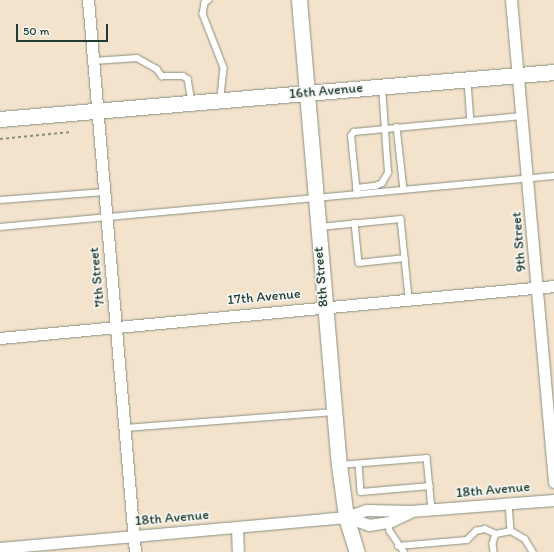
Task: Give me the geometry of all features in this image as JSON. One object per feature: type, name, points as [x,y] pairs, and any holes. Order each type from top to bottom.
[{"type":"main road","name":"8th Street","points":[[299,0],[316,227],[339,465],[346,517],[357,552]]},
{"type":"main road","name":"16th Avenue","points":[[0,119],[98,109],[554,72]]},
{"type":"street","name":"7th Street","points":[[88,0],[136,552]]},
{"type":"street","name":"9th Street","points":[[511,0],[538,288],[550,393],[554,482]]},
{"type":"street","name":"17th Avenue","points":[[0,338],[409,298],[554,286]]},
{"type":"street","name":"18th Avenue","points":[[0,548],[237,528],[346,517],[366,510],[432,510],[554,500]]},
{"type":"street","name":"18th Avenue","points":[[346,517],[369,525],[389,522],[410,511]]},
{"type":"street","points":[[237,528],[238,552]]},
{"type":"lane","points":[[209,0],[205,3],[203,14],[224,68],[221,99]]},
{"type":"lane","points":[[94,61],[137,58],[157,69],[162,76],[183,76],[188,78],[192,102]]},
{"type":"lane","points":[[468,79],[471,120]]},
{"type":"lane","points":[[356,188],[376,186],[386,178],[389,166],[382,86]]},
{"type":"lane","points":[[357,194],[351,136],[354,132],[359,130],[522,116]]},
{"type":"lane","points":[[397,127],[404,190]]},
{"type":"lane","points":[[0,226],[315,199],[554,176]]},
{"type":"lane","points":[[0,200],[105,192]]},
{"type":"lane","points":[[316,227],[401,219],[409,298]]},
{"type":"lane","points":[[355,224],[359,263],[405,258]]},
{"type":"lane","points":[[125,428],[334,412]]},
{"type":"lane","points":[[339,465],[427,458],[432,510]]},
{"type":"lane","points":[[359,464],[361,492],[430,486]]},
{"type":"lane","points":[[509,503],[511,531]]},
{"type":"lane","points":[[389,522],[390,531],[398,546],[404,552]]},
{"type":"lane","points":[[398,546],[467,540],[476,531],[486,529],[496,534],[511,531],[525,539],[533,552]]},
{"type":"lane","points":[[494,552],[493,544],[496,534]]},
{"type":"path","points":[[0,139],[71,132]]}]
